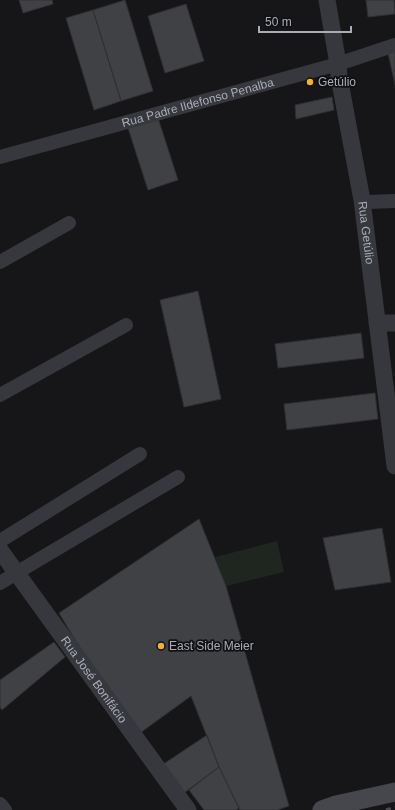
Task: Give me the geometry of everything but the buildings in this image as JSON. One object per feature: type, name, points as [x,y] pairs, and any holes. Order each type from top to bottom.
[{"type":"main road","points":[[322,810],[336,805],[395,792]]},
{"type":"street","name":"Rua Getúlio","points":[[327,0],[338,64],[338,77],[362,200],[395,466]]},
{"type":"street","name":"Rua Padre Ildefonso Penalba","points":[[0,157],[338,64],[395,45]]},
{"type":"street","points":[[362,200],[368,202],[395,201]]},
{"type":"street","points":[[0,262],[69,224]]},
{"type":"street","points":[[377,323],[395,323]]},
{"type":"street","points":[[0,395],[126,325]]},
{"type":"street","points":[[0,541],[140,454]]},
{"type":"street","points":[[0,583],[178,477]]},
{"type":"street","name":"Rua José Bonifácio","points":[[0,550],[188,810]]},
{"type":"street","points":[[0,804],[5,810]]},
{"type":"shaded area","points":[[277,541],[284,572],[226,586],[215,557]]},
{"type":"railway","points":[[386,810],[395,807]]},
{"type":"place","name":"Getúlio","points":[[310,82]]},
{"type":"place","name":"East Side Meier","points":[[161,646]]}]
